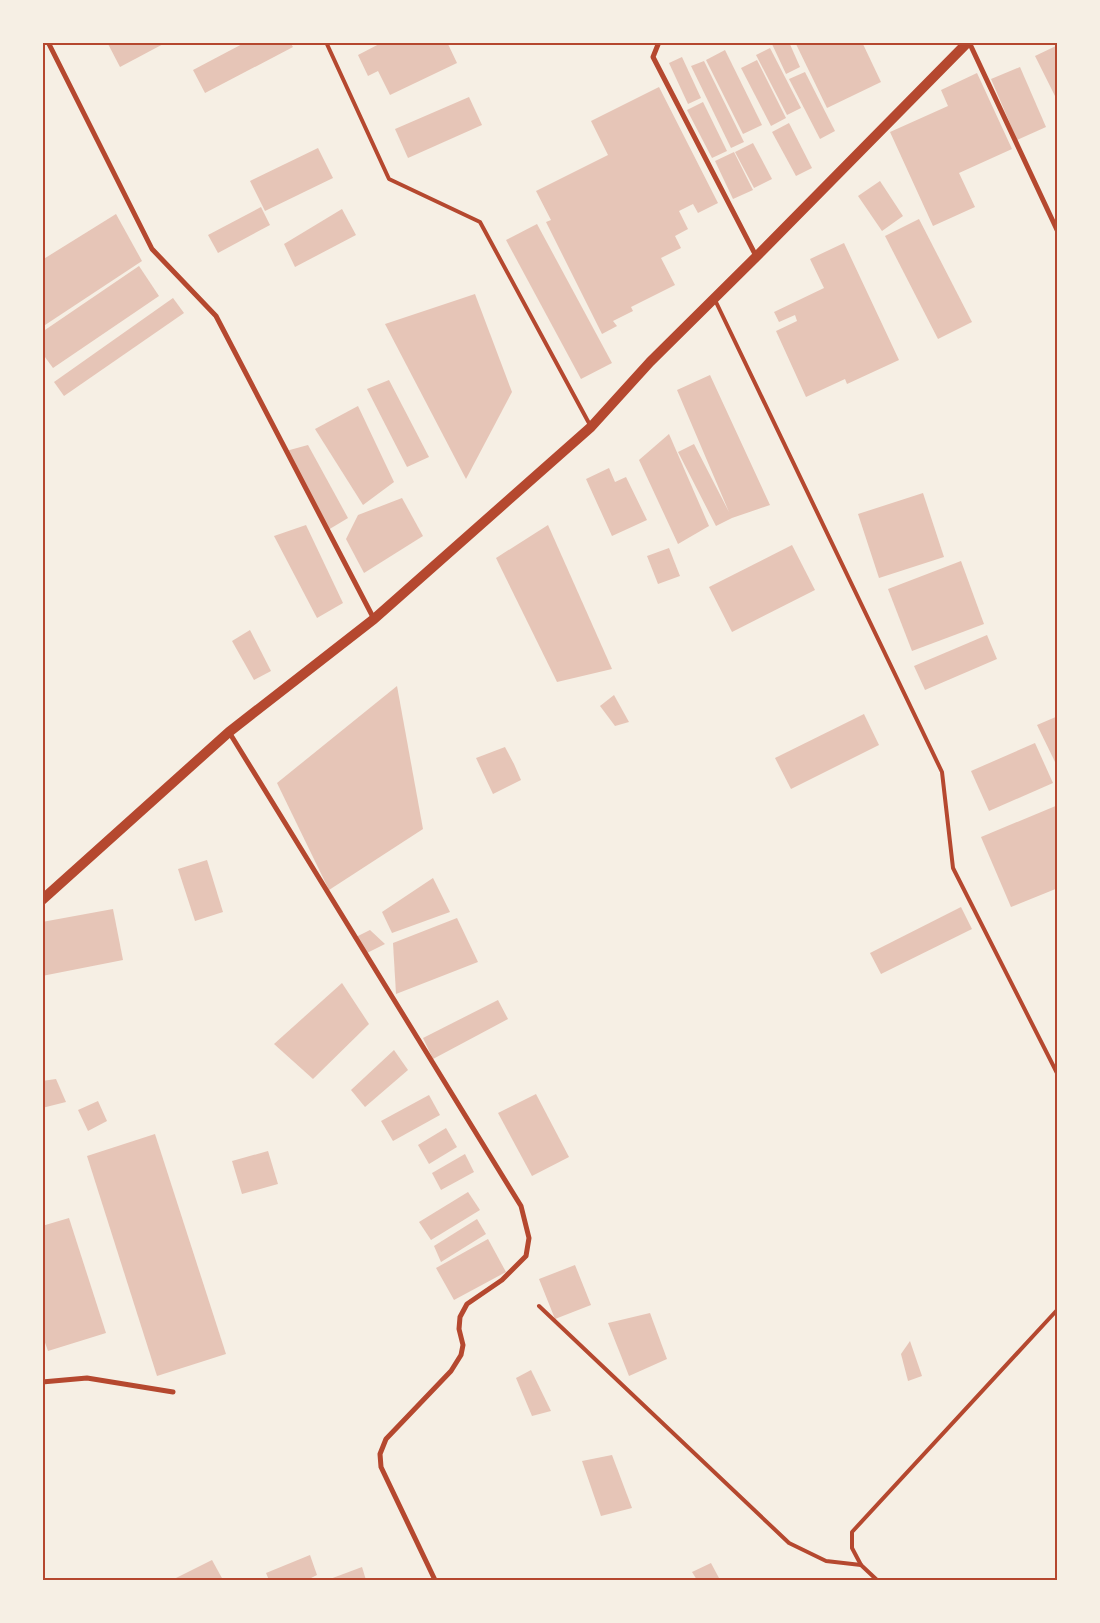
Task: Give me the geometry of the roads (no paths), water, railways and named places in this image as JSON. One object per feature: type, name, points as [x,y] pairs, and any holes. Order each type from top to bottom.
[{"type":"main road","points":[[42,900],[229,732],[374,618],[591,426],[650,362],[968,42]]},
{"type":"street","points":[[48,42],[152,249],[216,316],[374,618]]},
{"type":"street","points":[[659,42],[654,57],[756,257]]},
{"type":"street","points":[[968,42],[1058,232]]},
{"type":"street","points":[[229,732],[520,1206],[529,1238],[526,1256],[502,1280],[467,1304],[460,1317],[459,1329],[463,1345],[461,1355],[451,1371],[386,1440],[380,1454],[382,1467],[435,1580]]},
{"type":"street","points":[[42,1382],[87,1378],[173,1392]]},
{"type":"lane","points":[[326,42],[389,179],[480,222],[591,426]]},
{"type":"lane","points":[[714,298],[942,772],[953,868],[1058,1075]]},
{"type":"lane","points":[[539,1306],[789,1543],[826,1561],[861,1564]]},
{"type":"lane","points":[[877,1580],[861,1564],[852,1548],[852,1532],[1058,1309]]}]
